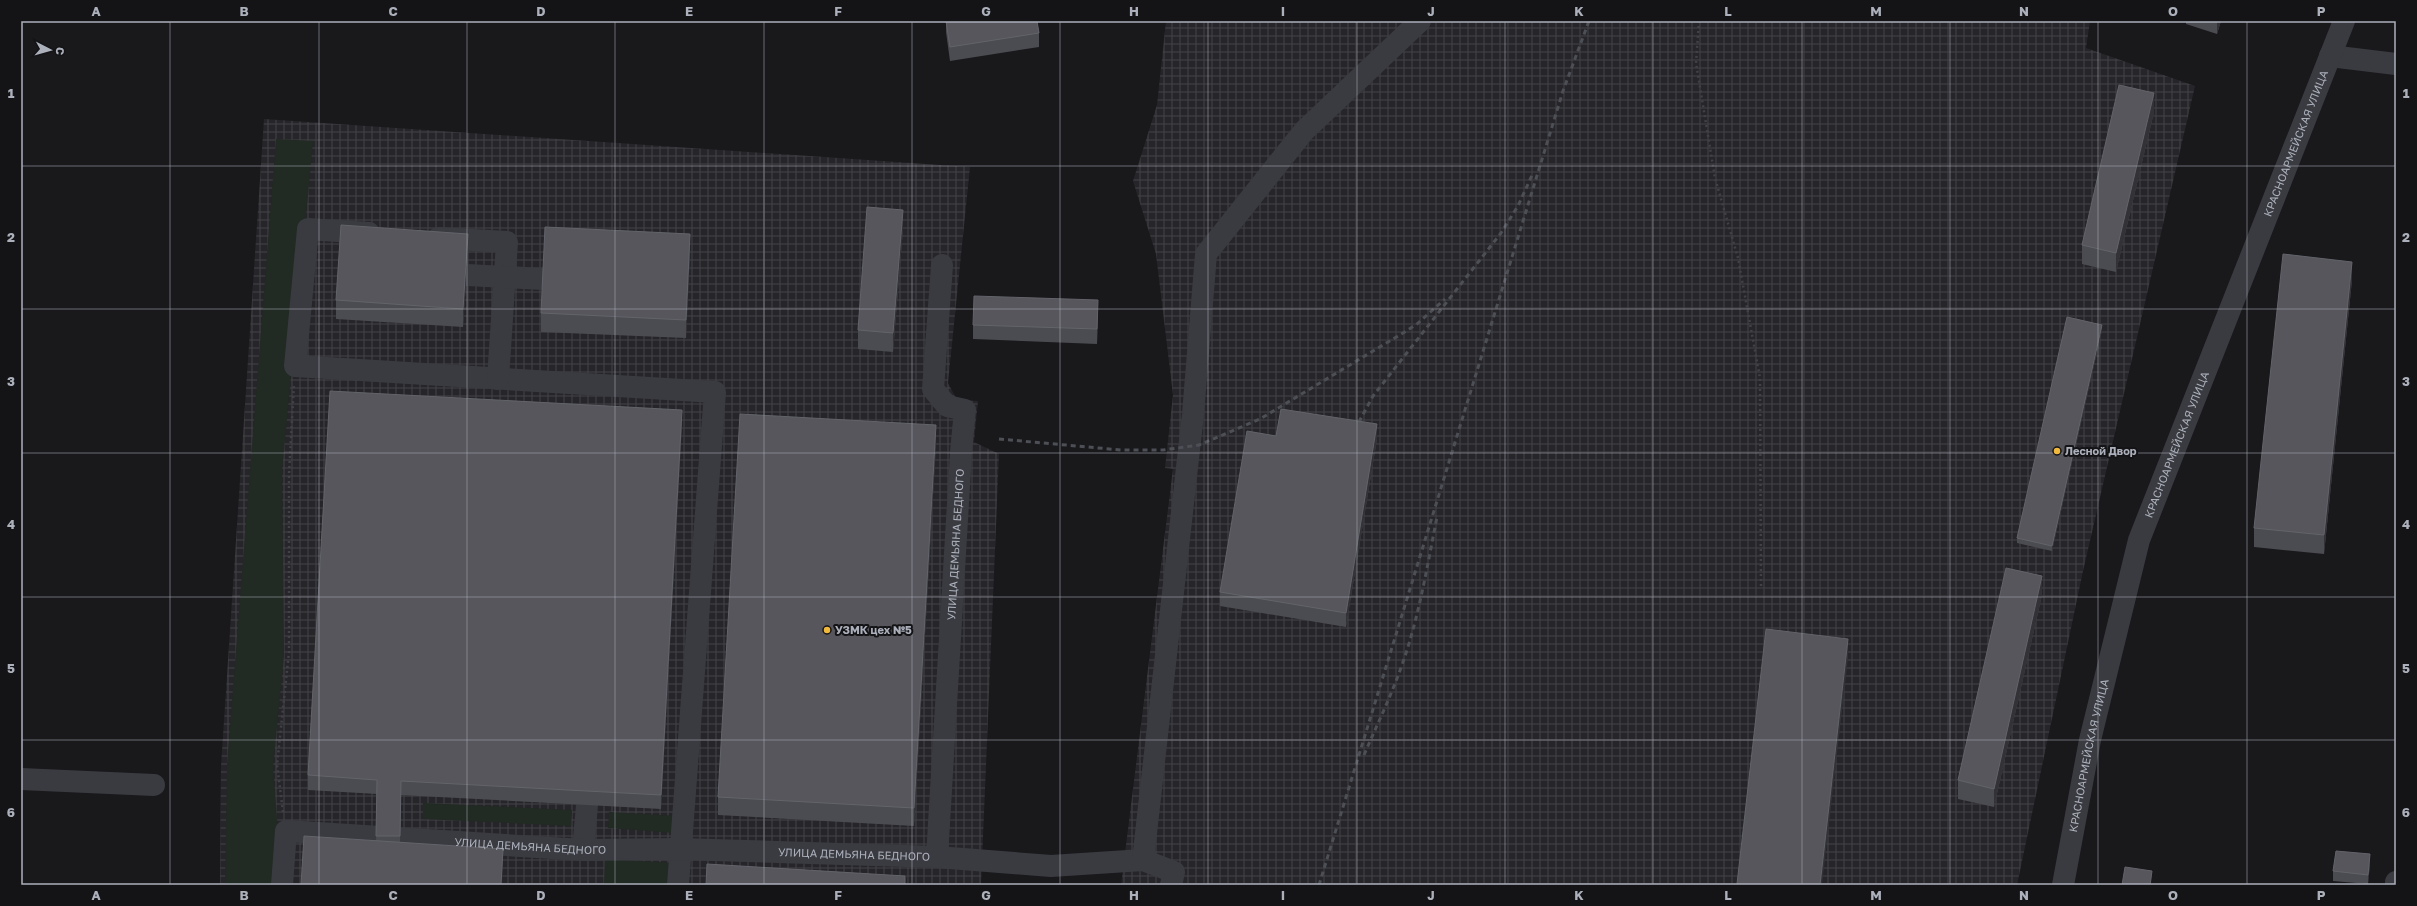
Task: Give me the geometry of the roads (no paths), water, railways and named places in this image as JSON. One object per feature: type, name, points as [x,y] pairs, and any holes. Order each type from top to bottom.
[{"type":"street","points":[[1142,860],[1192,421],[1206,254],[1304,131],[1420,21]]},
{"type":"street","name":"КРАСНОАРМЕЙСКАЯ УЛИЦА","points":[[2063,885],[2090,740],[2139,540],[2344,21]]},
{"type":"street","points":[[2330,56],[2396,64]]},
{"type":"street","points":[[388,234],[308,229],[295,366],[715,392],[678,885]]},
{"type":"street","points":[[420,236],[507,242],[498,379]]},
{"type":"street","name":"УЛИЦА ДЕМЬЯНА БЕДНОГО","points":[[282,885],[286,831],[583,850],[680,849],[937,857],[961,452],[965,410],[947,406],[933,389],[942,265]]},
{"type":"street","points":[[467,275],[544,279]]},
{"type":"street","points":[[21,779],[154,785]]},
{"type":"street","points":[[583,850],[587,805]]},
{"type":"street","points":[[937,857],[1051,866],[1142,860],[1174,872],[1171,885]]},
{"type":"railway","points":[[1319,885],[1563,91],[1589,21]]},
{"type":"railway","points":[[1357,431],[1360,420],[1373,396],[1501,233],[1518,206],[1533,173]]},
{"type":"railway","points":[[999,439],[1121,450],[1163,450],[1199,445],[1260,419],[1417,324],[1445,299]]},
{"type":"railway","points":[[1364,755],[1393,688],[1408,647],[1422,592],[1437,517]]},
{"type":"place","name":"Лесной Двор","points":[[2057,451]]},
{"type":"place","name":"УЗМК цех №5","points":[[827,630]]}]
